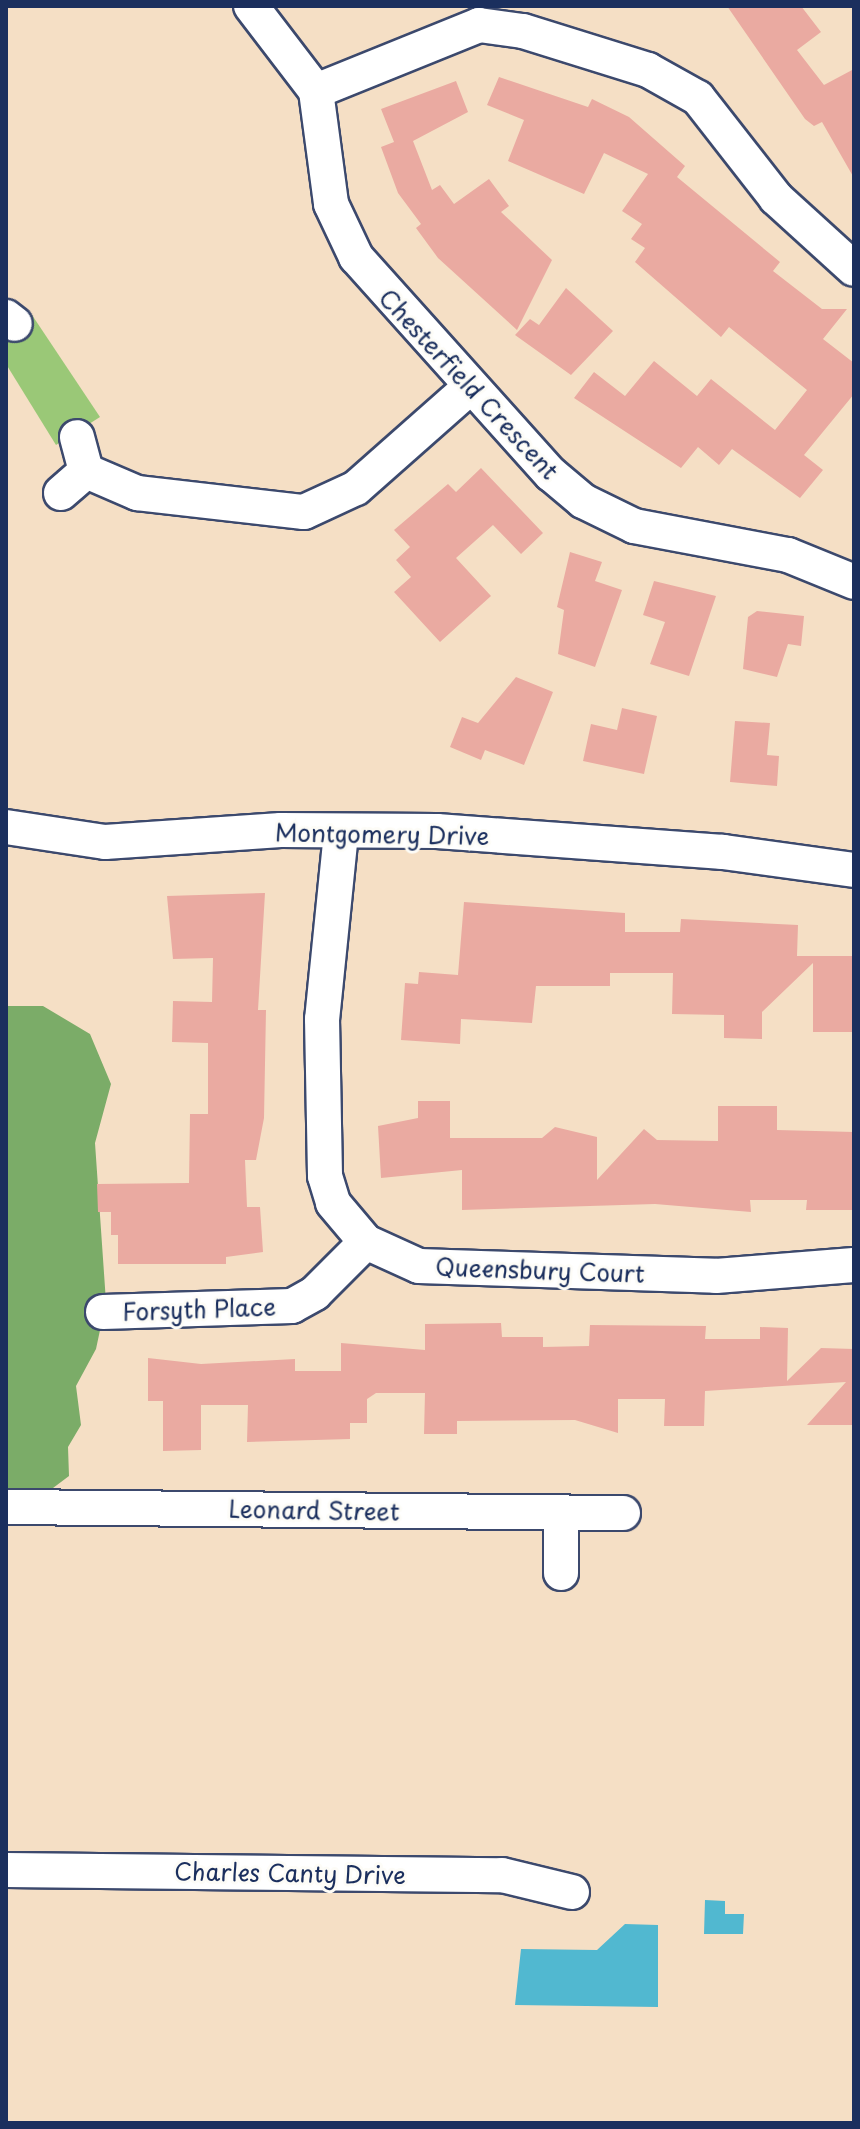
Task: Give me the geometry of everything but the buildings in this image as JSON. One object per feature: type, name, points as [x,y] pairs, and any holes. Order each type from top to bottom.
[{"type":"street","name":"Chesterfield Crescent","points":[[251,6],[316,91],[331,204],[356,257],[469,388],[551,474],[611,515],[664,536],[788,555],[854,582]]},
{"type":"street","points":[[316,91],[479,25],[523,31],[648,70],[698,98],[776,198],[854,269]]},
{"type":"street","points":[[86,471],[137,493],[304,512],[356,488],[469,388]]},
{"type":"street","points":[[77,437],[86,471]]},
{"type":"street","points":[[61,493],[86,471]]},
{"type":"street","name":"Montgomery Drive","points":[[6,827],[105,842],[437,831],[723,852],[854,870]]},
{"type":"street","name":"Queensbury Court","points":[[341,833],[322,1019],[325,1176],[333,1203],[366,1242],[419,1266],[716,1276],[854,1265]]},
{"type":"street","name":"Forsyth Place","points":[[103,1312],[292,1306],[315,1293],[366,1242]]},
{"type":"street","name":"Leonard Street","points":[[6,1507],[623,1513]]},
{"type":"street","points":[[561,1512],[561,1573]]},
{"type":"street","name":"Charles Canty Drive","points":[[6,1870],[502,1875],[572,1892]]},
{"type":"green space","points":[[32,315],[100,417],[56,445],[6,364],[6,333]]},
{"type":"green space","points":[[6,1006],[43,1006],[90,1034],[111,1084],[95,1143],[106,1302],[96,1349],[76,1386],[81,1425],[68,1447],[69,1476],[41,1497],[6,1498]]},
{"type":"water","points":[[705,1900],[725,1901],[725,1914],[744,1914],[743,1934],[704,1934]]},
{"type":"water","points":[[625,1924],[658,1925],[658,2007],[515,2005],[521,1949],[597,1950]]}]
